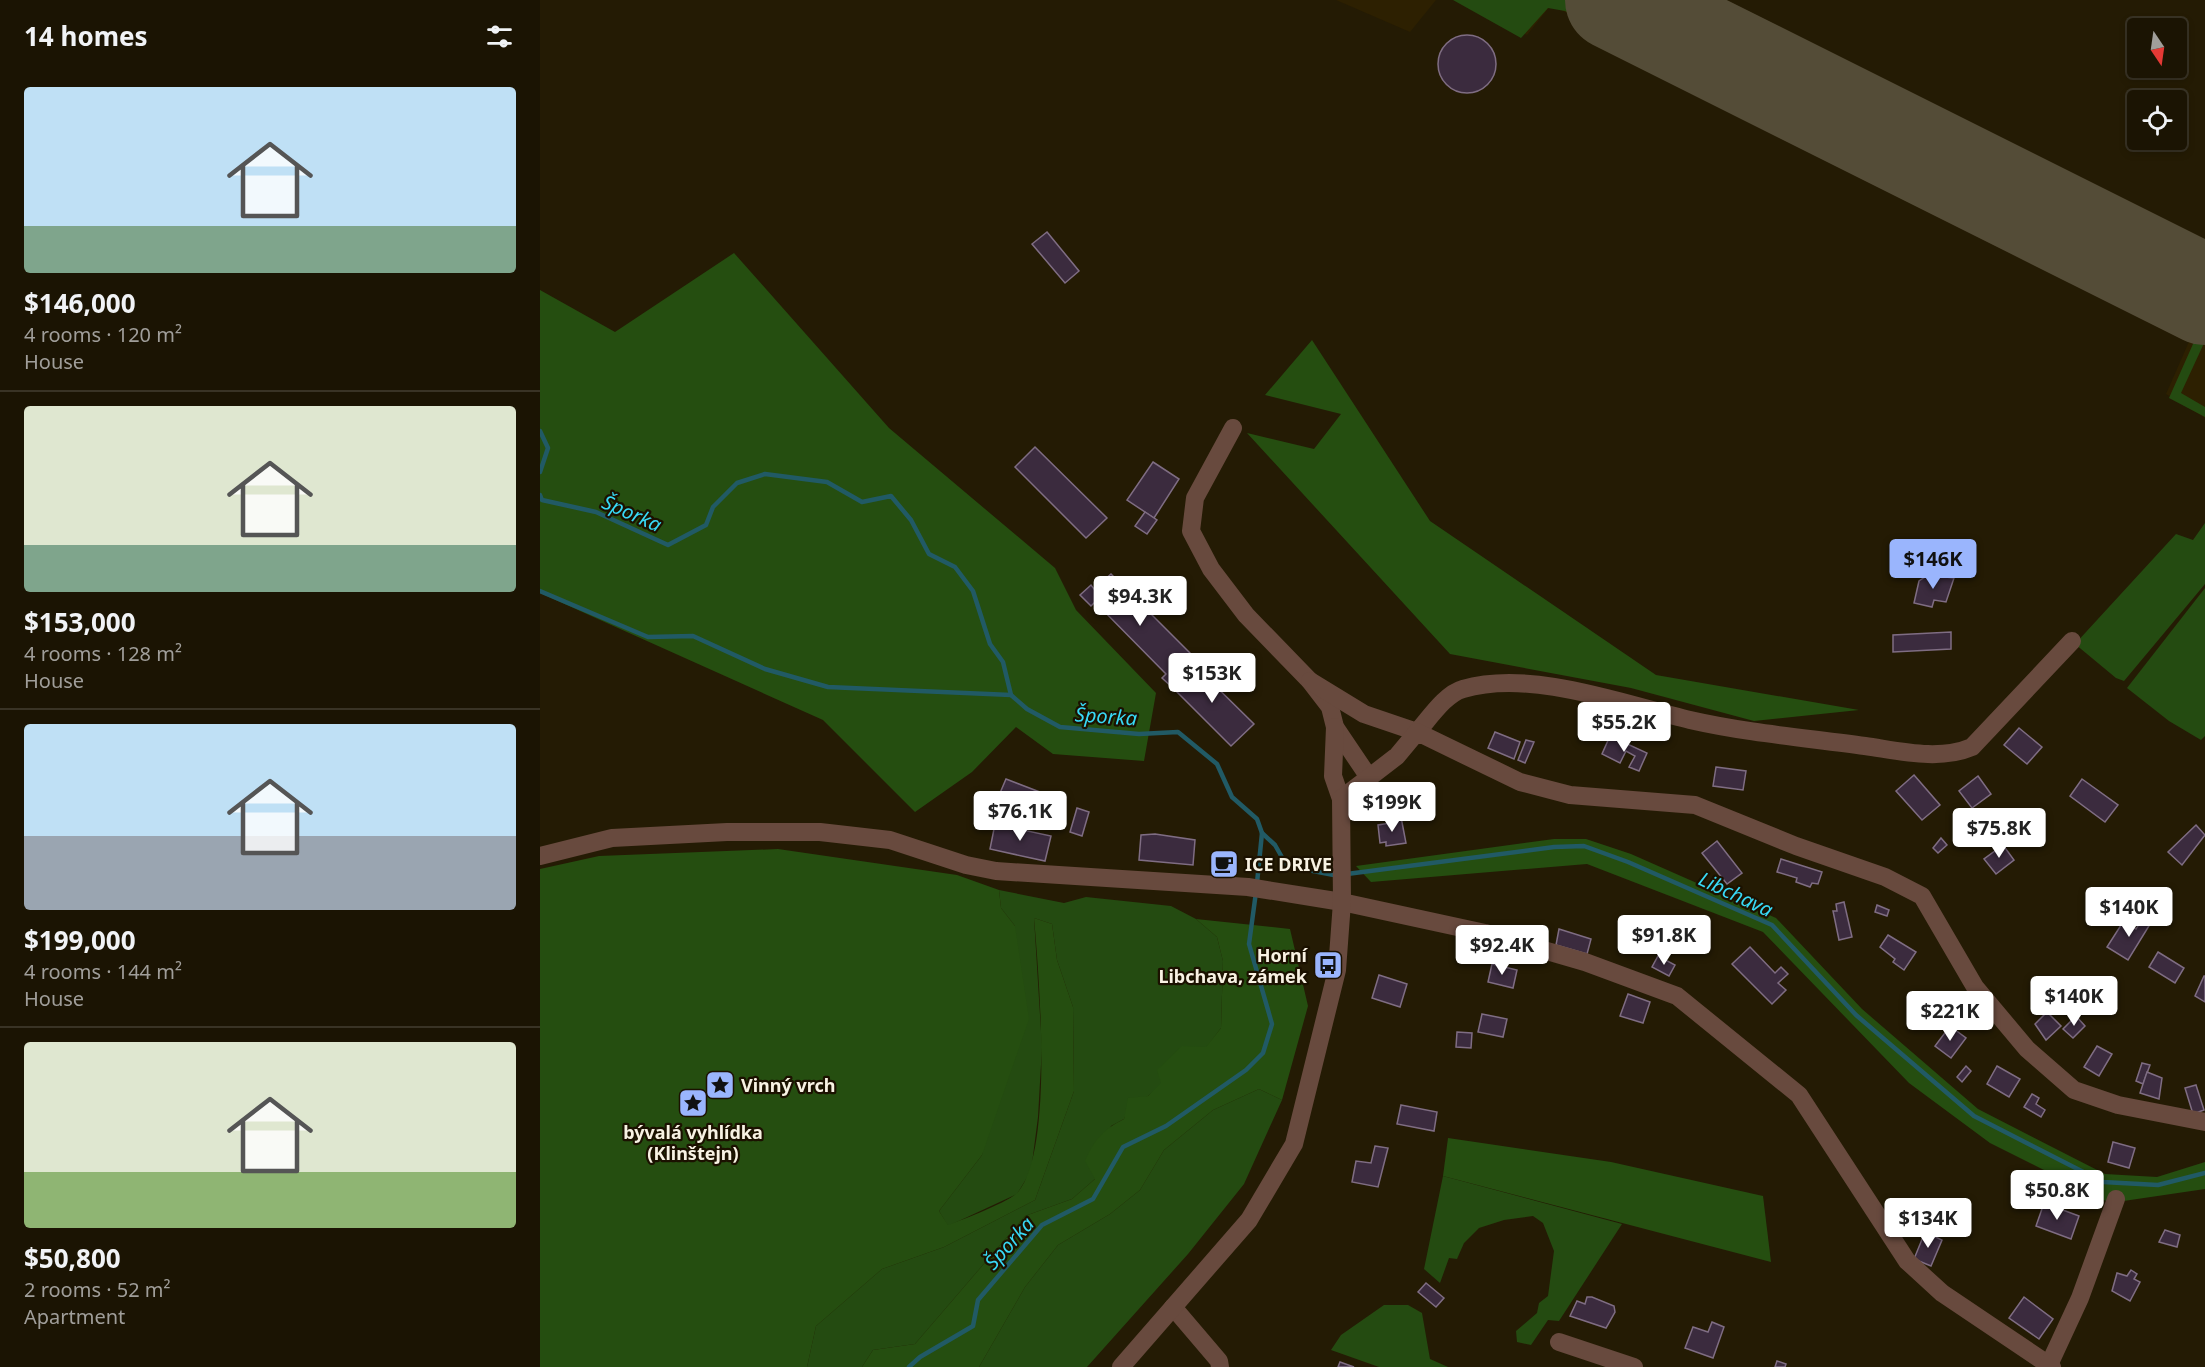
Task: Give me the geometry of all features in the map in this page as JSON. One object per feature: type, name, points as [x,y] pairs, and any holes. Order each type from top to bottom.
[{"type":"street","points":[[1121,1367],[1249,1220],[1294,1144],[1337,970],[1342,893],[1341,799],[1333,776],[1335,728],[1329,707],[1310,681],[1246,615],[1211,569],[1191,531],[1196,498],[1233,428]]},
{"type":"street","points":[[1341,799],[1397,756],[1441,706],[1461,689],[1514,682],[1609,697],[1692,720],[1913,753],[1954,755],[1972,747],[2072,641]]},
{"type":"street","points":[[1310,681],[1364,714],[1417,732],[1521,782],[1570,795],[1695,805],[1796,846],[1885,877],[1922,897],[1975,987],[2027,1049],[2074,1090],[2118,1105],[2205,1122]]},
{"type":"street","points":[[1335,728],[1368,776]]},
{"type":"street","points":[[540,856],[612,838],[727,832],[820,832],[890,840],[966,865],[996,871],[1342,893],[1585,962],[1677,996],[1799,1095],[1907,1261],[1942,1293],[2050,1366],[2080,1298],[2116,1199]]},
{"type":"street","points":[[1173,1307],[1219,1361],[1220,1367]]},
{"type":"street","points":[[1559,1342],[1634,1367]]},
{"type":"shaded area","points":[[1336,0],[1436,0],[1410,32]]},
{"type":"shaded area","points":[[1459,0],[1698,0],[2205,259],[2205,418],[2166,394],[2195,328],[1551,5],[1527,35]]},
{"type":"green space","points":[[1453,0],[1579,0],[2205,313],[2205,341],[2181,393],[2205,407],[2205,417],[2169,398],[2197,335],[2195,326],[1565,11],[1548,8],[1521,38]]},
{"type":"green space","points":[[1653,0],[1704,0],[2205,253],[2205,276]]},
{"type":"green space","points":[[734,253],[889,428],[1055,568],[1076,610],[1156,693],[1144,761],[1053,754],[1016,727],[972,772],[915,812],[823,720],[540,593],[540,290],[615,332]]},
{"type":"green space","points":[[1312,340],[1430,521],[1656,675],[1859,710],[1754,721],[1631,688],[1450,654],[1247,433],[1314,449],[1341,414],[1265,395]]},
{"type":"green space","points":[[2205,523],[2205,584],[2124,681],[2116,678],[2075,644],[2176,534],[2193,540]]},
{"type":"green space","points":[[2205,588],[2205,736],[2201,740],[2169,721],[2127,688]]},
{"type":"green space","points":[[1554,839],[1586,839],[1631,854],[1776,918],[1862,1009],[1978,1109],[2105,1174],[2157,1177],[2205,1162],[2205,1189],[2110,1203],[1990,1143],[1909,1083],[1763,932],[1587,864],[1371,882],[1356,866]]},
{"type":"green space","points":[[778,849],[957,875],[999,890],[1001,908],[1015,926],[1029,1019],[982,1155],[939,1211],[948,1225],[1014,1196],[1029,1171],[1036,1139],[1041,1061],[1041,1019],[1034,918],[1052,924],[1057,960],[1073,1007],[1074,1091],[1035,1200],[944,1247],[882,1269],[816,1326],[807,1367],[540,1367],[540,869],[599,856]]},
{"type":"green space","points":[[999,890],[1064,903],[1086,897],[1171,906],[1196,919],[1217,937],[1223,961],[1221,1028],[1206,1048],[1148,1096],[1133,1104],[1124,1119],[1111,1126],[1095,1179],[1072,1199],[1025,1216],[915,1344],[873,1350],[862,1367],[807,1367],[816,1326],[882,1269],[944,1247],[1035,1200],[1074,1091],[1073,1007],[1057,960],[1052,924],[1034,918],[1042,1047],[1038,1117],[1031,1171],[1017,1194],[948,1226],[939,1211],[982,1155],[1015,926],[1001,908]]},
{"type":"green space","points":[[1196,919],[1290,929],[1308,1006],[1282,1100],[1259,1089],[1213,1110],[1164,1150],[1140,1190],[1110,1214],[1058,1245],[1025,1287],[979,1367],[862,1367],[873,1350],[915,1344],[1025,1216],[1072,1199],[1095,1179],[1085,1161],[1100,1136],[1124,1119],[1128,1098],[1148,1096],[1161,1083],[1157,1070],[1182,1046],[1206,1047],[1221,1028],[1223,961],[1217,937]]},
{"type":"green space","points":[[1259,1089],[1282,1100],[1244,1184],[1188,1254],[1087,1367],[979,1367],[1025,1287],[1058,1245],[1110,1214],[1140,1190],[1164,1150],[1213,1110]]},
{"type":"green space","points":[[1448,1138],[1611,1162],[1763,1196],[1771,1262],[1443,1176]]},
{"type":"green space","points":[[1443,1176],[1622,1224],[1559,1321],[1548,1320],[1531,1345],[1517,1342],[1516,1331],[1537,1313],[1539,1303],[1548,1296],[1554,1251],[1543,1223],[1533,1216],[1504,1220],[1479,1228],[1464,1243],[1457,1259],[1449,1258],[1440,1283],[1424,1269]]},
{"type":"green space","points":[[1384,1305],[1408,1305],[1422,1313],[1430,1359],[1448,1367],[1379,1367],[1331,1350],[1341,1335]]},
{"type":"building","points":[[1467,35],[1478,37],[1491,48],[1496,64],[1494,75],[1483,88],[1467,93],[1456,91],[1443,80],[1438,64],[1440,53],[1451,40]]},
{"type":"building","points":[[1047,232],[1079,271],[1065,283],[1032,244]]},
{"type":"building","points":[[1035,447],[1107,518],[1086,538],[1015,467]]},
{"type":"building","points":[[1153,462],[1179,479],[1154,518],[1127,500]]},
{"type":"building","points":[[1145,512],[1157,520],[1147,534],[1135,526]]},
{"type":"building","points":[[1111,574],[1193,656],[1179,671],[1184,677],[1173,688],[1162,678],[1166,674],[1095,602],[1091,606],[1080,595],[1091,585],[1094,589]]},
{"type":"building","points":[[1928,575],[1954,578],[1946,602],[1934,600],[1932,607],[1914,603],[1919,581]]},
{"type":"building","points":[[1951,632],[1951,649],[1893,652],[1893,635]]},
{"type":"building","points":[[1189,660],[1254,724],[1231,746],[1173,688],[1184,677],[1179,671]]},
{"type":"building","points":[[2019,728],[2042,747],[2027,764],[2004,745]]},
{"type":"building","points":[[1495,732],[1520,742],[1514,759],[1488,748]]},
{"type":"building","points":[[1610,736],[1647,753],[1639,771],[1629,767],[1635,756],[1626,751],[1620,763],[1602,754]]},
{"type":"building","points":[[1526,740],[1534,742],[1525,763],[1518,760]]},
{"type":"building","points":[[1716,767],[1746,771],[1743,790],[1713,786]]},
{"type":"building","points":[[1914,775],[1940,805],[1922,820],[1896,791]]},
{"type":"building","points":[[1978,776],[1991,794],[1972,808],[1959,791]]},
{"type":"building","points":[[1006,779],[1058,799],[1049,821],[997,800]]},
{"type":"building","points":[[2082,779],[2118,805],[2105,822],[2070,796]]},
{"type":"building","points":[[1077,808],[1089,812],[1082,836],[1070,832]]},
{"type":"building","points":[[1401,817],[1406,843],[1386,846],[1386,842],[1380,843],[1378,825],[1391,823],[1390,819]]},
{"type":"building","points":[[995,824],[1051,836],[1045,861],[990,849]]},
{"type":"building","points":[[2196,825],[2205,835],[2182,865],[2168,852]]},
{"type":"building","points":[[1155,834],[1195,840],[1193,865],[1139,860],[1141,835]]},
{"type":"building","points":[[1941,838],[1947,845],[1938,853],[1933,848]]},
{"type":"building","points":[[1717,841],[1742,873],[1727,884],[1702,853]]},
{"type":"building","points":[[2003,845],[2014,860],[1996,874],[1984,859]]},
{"type":"building","points":[[1781,859],[1822,872],[1818,884],[1812,883],[1810,887],[1796,882],[1797,878],[1777,872]]},
{"type":"building","points":[[1844,902],[1852,937],[1839,940],[1833,911],[1837,911],[1836,904]]},
{"type":"building","points":[[1877,905],[1889,910],[1887,916],[1875,912]]},
{"type":"building","points":[[2144,916],[2152,921],[2128,960],[2107,947],[2123,922],[2136,929]]},
{"type":"building","points":[[1559,929],[1591,939],[1587,954],[1556,945]]},
{"type":"building","points":[[1888,935],[1916,952],[1904,970],[1893,962],[1895,959],[1880,947]]},
{"type":"building","points":[[1750,947],[1775,973],[1781,967],[1788,974],[1778,983],[1786,990],[1772,1004],[1732,964]]},
{"type":"building","points":[[2158,952],[2184,968],[2175,983],[2149,967]]},
{"type":"building","points":[[1658,956],[1675,965],[1669,976],[1652,967]]},
{"type":"building","points":[[1492,964],[1517,970],[1513,988],[1488,982]]},
{"type":"building","points":[[1379,975],[1407,984],[1400,1007],[1372,998]]},
{"type":"building","points":[[2205,976],[2205,1002],[2195,996]]},
{"type":"building","points":[[1628,994],[1650,1002],[1643,1023],[1620,1016]]},
{"type":"building","points":[[2047,1012],[2061,1026],[2046,1040],[2035,1024]]},
{"type":"building","points":[[1482,1014],[1507,1019],[1503,1037],[1478,1032]]},
{"type":"building","points":[[2076,1016],[2085,1026],[2073,1038],[2063,1029]]},
{"type":"building","points":[[1950,1026],[1966,1038],[1951,1058],[1935,1046]]},
{"type":"building","points":[[1457,1032],[1472,1033],[1471,1048],[1456,1047]]},
{"type":"building","points":[[2097,1046],[2112,1054],[2099,1076],[2084,1067]]},
{"type":"building","points":[[2142,1063],[2150,1065],[2143,1084],[2136,1081]]},
{"type":"building","points":[[1966,1066],[1971,1071],[1962,1082],[1957,1077]]},
{"type":"building","points":[[1997,1066],[2020,1079],[2009,1097],[1987,1084]]},
{"type":"building","points":[[2147,1072],[2162,1078],[2159,1099],[2140,1093]]},
{"type":"building","points":[[2196,1085],[2204,1110],[2193,1114],[2185,1088]]},
{"type":"building","points":[[2032,1094],[2039,1098],[2036,1104],[2045,1110],[2041,1117],[2024,1107]]},
{"type":"building","points":[[1401,1105],[1437,1112],[1434,1131],[1397,1124]]},
{"type":"building","points":[[2113,1142],[2135,1148],[2129,1168],[2108,1162]]},
{"type":"building","points":[[1375,1146],[1388,1148],[1378,1187],[1352,1182],[1356,1161],[1371,1163]]},
{"type":"building","points":[[2044,1203],[2079,1216],[2071,1239],[2036,1226]]},
{"type":"building","points":[[2165,1230],[2180,1235],[2177,1247],[2159,1242]]},
{"type":"building","points":[[1925,1232],[1942,1240],[1931,1266],[1914,1259]]},
{"type":"building","points":[[2131,1270],[2137,1274],[2134,1279],[2140,1282],[2130,1301],[2112,1291],[2117,1273],[2127,1276]]},
{"type":"building","points":[[1426,1283],[1444,1298],[1436,1307],[1418,1292]]},
{"type":"building","points":[[1587,1297],[1614,1306],[1615,1312],[1606,1328],[1570,1316],[1577,1301],[1585,1304]]},
{"type":"building","points":[[2024,1297],[2053,1319],[2039,1339],[2009,1318]]},
{"type":"building","points":[[1712,1322],[1724,1327],[1713,1358],[1685,1348],[1693,1327],[1708,1332]]},
{"type":"building","points":[[1777,1361],[1786,1364],[1785,1367],[1775,1367]]},
{"type":"building","points":[[1340,1362],[1354,1367],[1338,1367]]},
{"type":"waterway","name":"Šporka","points":[[540,431],[548,448],[540,472]]},
{"type":"waterway","name":"Šporka","points":[[540,495],[542,500],[596,512],[668,545],[706,525],[713,507],[737,483],[765,474],[827,482],[862,502],[891,496],[911,520],[929,554],[955,567],[973,591],[990,644],[1003,662],[1011,695],[1027,709],[1060,727],[1139,734],[1178,732],[1217,764],[1232,797],[1257,819],[1262,833],[1257,883]]},
{"type":"waterway","points":[[540,591],[648,637],[693,636],[765,669],[828,687],[1011,695]]},
{"type":"waterway","name":"Libchava","points":[[1262,833],[1275,845],[1287,866],[1339,876]]},
{"type":"waterway","name":"Libchava","points":[[1347,874],[1554,847],[1584,846],[1628,862],[1772,925],[1856,1015],[1974,1116],[2103,1182],[2158,1185],[2205,1173]]},
{"type":"waterway","name":"Šporka","points":[[909,1367],[920,1357],[973,1326],[978,1300],[1042,1225],[1093,1199],[1123,1147],[1166,1126],[1246,1070],[1263,1053],[1272,1024],[1249,944],[1256,892]]},
{"type":"runway","points":[[1615,0],[2205,295]]},
{"type":"place","name":"ICE DRIVE","points":[[1224,864]]},
{"type":"place","name":"Horní Libchava, zámek","points":[[1328,965]]},
{"type":"place","name":"Vinný vrch","points":[[720,1085]]},
{"type":"place","name":"bývalá vyhlídka (Klinštejn)","points":[[693,1103]]}]
